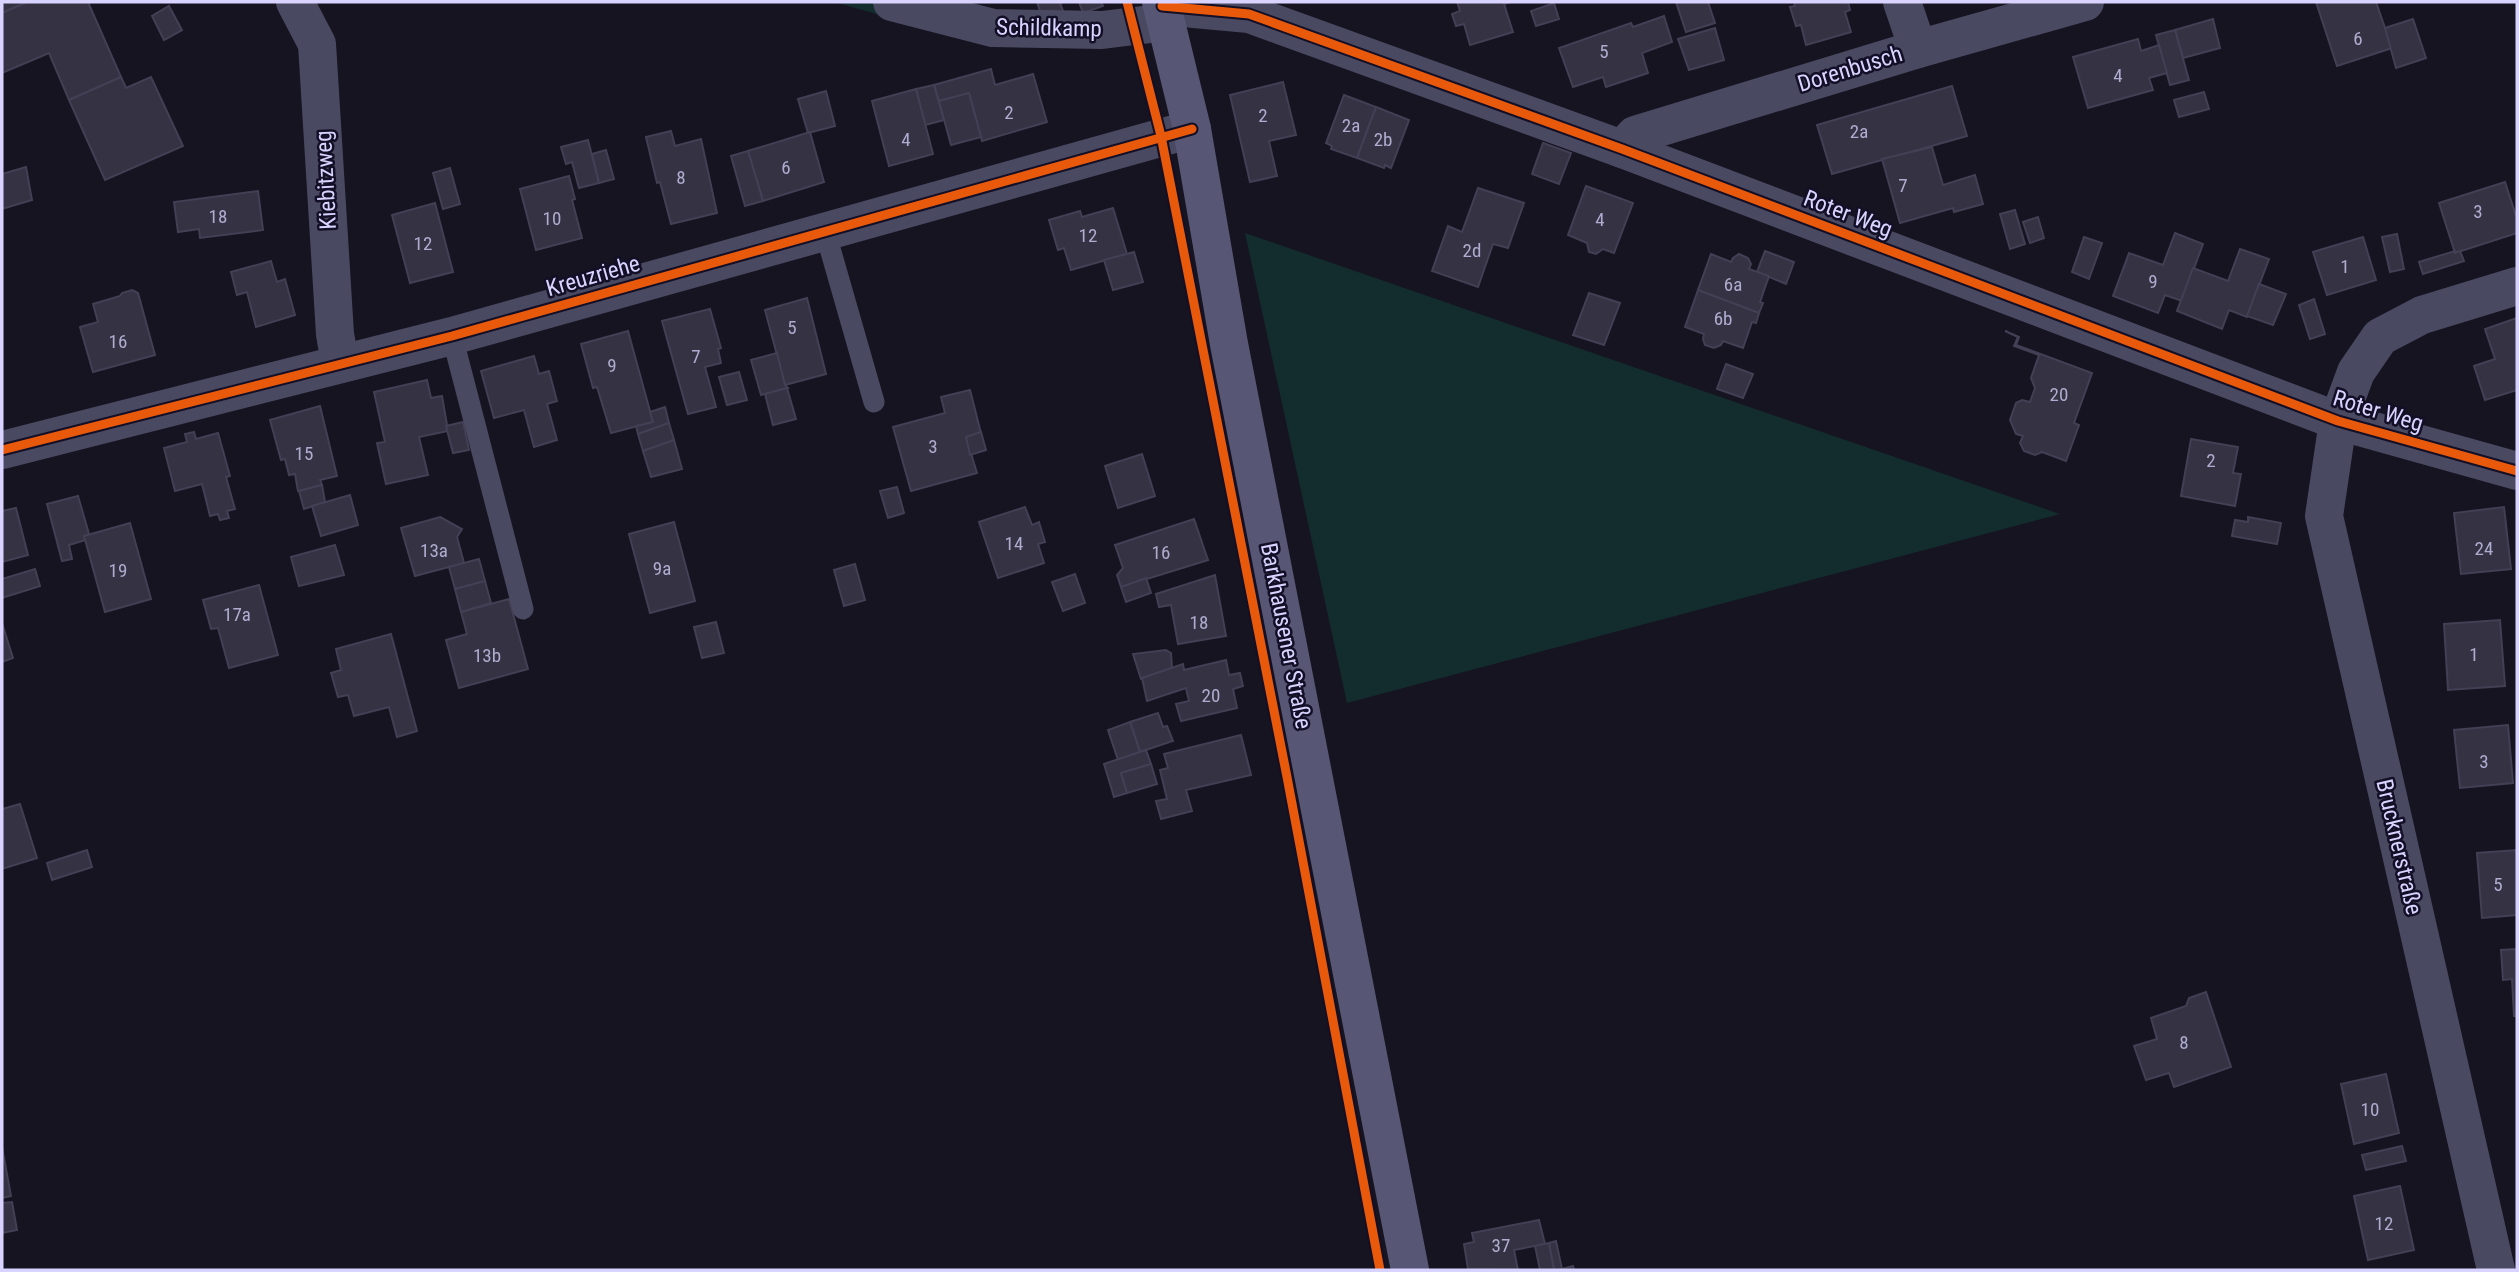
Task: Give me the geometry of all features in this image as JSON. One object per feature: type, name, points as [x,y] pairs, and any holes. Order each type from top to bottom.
[{"type":"main road","name":"Barkhausener Straße","points":[[1164,10],[1192,129],[1229,344],[1410,1270]]},
{"type":"street","name":"Kiebitzweg","points":[[295,2],[317,44],[335,334],[340,363]]},
{"type":"street","name":"Schildkamp","points":[[892,2],[993,29],[1102,30],[1164,10]]},
{"type":"street","points":[[1902,2],[1918,49]]},
{"type":"street","name":"Dorenbusch","points":[[1622,149],[1635,135],[1918,49],[2085,2]]},
{"type":"street","name":"Roter Weg","points":[[1164,10],[1249,14],[1622,149],[2338,421],[2517,471]]},
{"type":"street","name":"Kreuzriehe","points":[[2,450],[452,336],[1192,129]]},
{"type":"street","name":"Brucknerstraße","points":[[2496,1270],[2324,516],[2338,421],[2356,372],[2381,337],[2422,315],[2517,286]]},
{"type":"lane","points":[[825,231],[874,402]]},
{"type":"lane","points":[[452,336],[523,609]]},
{"type":"green space","points":[[834,2],[938,2],[912,24]]},
{"type":"green space","points":[[1245,233],[2060,514],[1347,703]]},
{"type":"building","points":[[2,2],[27,2],[2,13]]},
{"type":"building","points":[[27,2],[88,2],[121,77],[69,100],[49,53],[2,73],[2,13]]},
{"type":"building","points":[[1037,2],[1064,2],[1060,3],[1065,16],[1044,23]]},
{"type":"building","points":[[1079,2],[1101,2],[1103,6],[1083,13]]},
{"type":"building","points":[[1457,2],[1511,2],[1504,4],[1513,32],[1470,45],[1464,24],[1456,26],[1452,14],[1460,11]]},
{"type":"building","points":[[1676,2],[1708,2],[1715,23],[1686,32]]},
{"type":"building","points":[[1794,2],[1848,2],[1850,10],[1845,12],[1851,32],[1806,45],[1801,25],[1796,26],[1790,7],[1795,6]]},
{"type":"building","points":[[2316,2],[2376,2],[2392,48],[2337,66]]},
{"type":"building","points":[[1554,3],[1559,19],[1536,26],[1531,11]]},
{"type":"building","points":[[169,6],[182,30],[164,40],[152,16]]},
{"type":"building","points":[[1664,16],[1672,42],[1642,53],[1648,73],[1606,87],[1603,77],[1573,87],[1559,48],[1631,23],[1633,27]]},
{"type":"building","points":[[2213,19],[2220,48],[2183,58],[2175,30]]},
{"type":"building","points":[[2413,19],[2426,58],[2396,68],[2385,28]]},
{"type":"building","points":[[1715,28],[1724,60],[1689,70],[1678,39]]},
{"type":"building","points":[[2175,30],[2189,80],[2170,85],[2156,35]]},
{"type":"building","points":[[2138,39],[2141,51],[2159,45],[2167,73],[2149,78],[2153,90],[2088,108],[2073,57]]},
{"type":"building","points":[[991,69],[995,85],[1033,74],[1047,122],[982,141],[969,93],[939,101],[934,85]]},
{"type":"building","points":[[121,77],[126,88],[151,77],[183,146],[105,180],[69,100]]},
{"type":"building","points":[[1283,82],[1296,135],[1269,141],[1277,176],[1250,182],[1230,95]]},
{"type":"building","points":[[934,85],[944,120],[925,125],[916,89]]},
{"type":"building","points":[[1952,86],[1967,136],[1832,174],[1817,125]]},
{"type":"building","points":[[916,89],[933,154],[889,166],[872,101]]},
{"type":"building","points":[[826,91],[835,126],[808,133],[798,99]]},
{"type":"building","points":[[2204,92],[2209,109],[2179,117],[2174,100]]},
{"type":"building","points":[[969,93],[981,137],[951,145],[939,101]]},
{"type":"building","points":[[1344,95],[1376,107],[1357,158],[1331,149],[1332,146],[1326,143]]},
{"type":"building","points":[[1376,107],[1409,120],[1391,168],[1357,158]]},
{"type":"building","points":[[671,131],[675,146],[701,139],[717,213],[671,224],[660,182],[657,183],[646,137]]},
{"type":"building","points":[[810,132],[824,182],[763,201],[748,151]]},
{"type":"building","points":[[588,140],[599,183],[579,188],[572,162],[566,164],[561,147]]},
{"type":"building","points":[[1543,143],[1571,153],[1559,184],[1532,174]]},
{"type":"building","points":[[1932,147],[1943,185],[1975,175],[1983,204],[1954,212],[1953,208],[1900,223],[1882,159]]},
{"type":"building","points":[[606,150],[614,179],[599,183],[592,154]]},
{"type":"building","points":[[748,151],[763,201],[745,206],[731,156]]},
{"type":"building","points":[[26,167],[32,200],[2,209],[2,174]]},
{"type":"building","points":[[450,168],[460,204],[443,209],[433,173]]},
{"type":"building","points":[[569,176],[582,238],[536,250],[520,189]]},
{"type":"building","points":[[2505,182],[2517,219],[2517,233],[2455,253],[2439,203]]},
{"type":"building","points":[[1586,186],[1633,203],[1614,253],[1603,249],[1596,254],[1589,252],[1587,243],[1568,235]]},
{"type":"building","points":[[1478,188],[1524,203],[1508,248],[1493,244],[1478,287],[1432,271],[1448,226],[1462,232]]},
{"type":"building","points":[[258,191],[263,230],[200,238],[199,229],[178,232],[174,202]]},
{"type":"building","points":[[435,203],[453,272],[410,283],[392,215]]},
{"type":"building","points":[[1113,208],[1127,254],[1071,270],[1064,248],[1058,250],[1049,220],[1080,211],[1082,217]]},
{"type":"building","points":[[2015,210],[2025,244],[2010,249],[2000,214]]},
{"type":"building","points":[[2038,217],[2044,238],[2030,243],[2023,222]]},
{"type":"building","points":[[2175,233],[2203,244],[2182,301],[2165,295],[2158,313],[2113,296],[2129,253],[2163,265]]},
{"type":"building","points":[[2397,234],[2404,269],[2390,272],[2382,237]]},
{"type":"building","points":[[2084,237],[2102,243],[2089,279],[2072,272]]},
{"type":"building","points":[[2363,237],[2376,280],[2327,295],[2313,252]]},
{"type":"building","points":[[2240,249],[2269,259],[2247,317],[2229,310],[2222,329],[2177,311],[2193,268],[2228,281]]},
{"type":"building","points":[[1765,251],[1794,262],[1786,284],[1757,272]]},
{"type":"building","points":[[2460,251],[2464,261],[2423,274],[2419,262]]},
{"type":"building","points":[[1134,252],[1143,282],[1113,290],[1104,260]]},
{"type":"building","points":[[1711,254],[1731,262],[1739,254],[1748,258],[1751,264],[1749,269],[1769,276],[1759,313],[1698,290]]},
{"type":"building","points":[[271,261],[277,282],[285,279],[295,315],[256,327],[247,292],[237,295],[231,272]]},
{"type":"building","points":[[2259,284],[2286,294],[2273,325],[2247,316]]},
{"type":"building","points":[[132,290],[138,293],[155,355],[93,372],[80,327],[98,322],[93,304]]},
{"type":"building","points":[[1698,290],[1759,313],[1756,323],[1752,322],[1743,348],[1723,341],[1714,348],[1705,345],[1704,334],[1685,327]]},
{"type":"building","points":[[1589,293],[1620,303],[1604,345],[1573,335]]},
{"type":"building","points":[[807,298],[826,374],[785,385],[765,310]]},
{"type":"building","points":[[2314,299],[2325,334],[2310,339],[2299,305]]},
{"type":"building","points":[[710,309],[721,348],[718,349],[721,363],[705,367],[716,407],[688,414],[662,321]]},
{"type":"building","points":[[2517,318],[2517,390],[2485,400],[2474,366],[2495,359],[2485,329]]},
{"type":"building","points":[[628,331],[653,422],[611,433],[597,387],[593,388],[581,344]]},
{"type":"building","points":[[2005,331],[2019,337],[2016,345],[2092,373],[2074,423],[2079,425],[2066,461],[2042,452],[2035,455],[2024,451],[2020,443],[2023,436],[2016,434],[2010,420],[2016,403],[2022,400],[2030,402],[2035,388],[2031,378],[2039,355],[2014,346],[2018,337]]},
{"type":"building","points":[[777,353],[788,388],[761,395],[751,360]]},
{"type":"building","points":[[534,356],[539,374],[549,371],[557,401],[547,404],[557,440],[534,447],[524,410],[494,418],[481,371]]},
{"type":"building","points":[[1726,364],[1753,374],[1743,398],[1717,389]]},
{"type":"building","points":[[739,372],[747,400],[727,405],[719,377]]},
{"type":"building","points":[[427,380],[431,398],[442,396],[448,431],[419,437],[428,475],[386,484],[377,443],[385,442],[374,392]]},
{"type":"building","points":[[787,388],[796,419],[773,425],[765,394]]},
{"type":"building","points":[[970,390],[981,433],[966,437],[977,473],[911,491],[893,427],[945,413],[941,397]]},
{"type":"building","points":[[320,406],[337,476],[320,480],[322,485],[298,491],[295,474],[289,475],[285,459],[281,460],[270,420]]},
{"type":"building","points":[[665,407],[669,423],[638,434],[636,426],[653,422],[650,412]]},
{"type":"building","points":[[463,422],[469,450],[453,453],[446,426]]},
{"type":"building","points":[[669,423],[674,440],[643,451],[638,434]]},
{"type":"building","points":[[194,432],[196,439],[218,433],[230,476],[226,477],[235,509],[227,511],[229,518],[220,520],[218,514],[210,516],[202,484],[175,491],[164,448],[187,442],[185,434]]},
{"type":"building","points":[[981,432],[986,450],[970,455],[966,437]]},
{"type":"building","points":[[2191,439],[2238,447],[2233,473],[2241,474],[2235,506],[2181,496]]},
{"type":"building","points":[[674,440],[682,469],[651,477],[643,451]]},
{"type":"building","points":[[1142,454],[1155,496],[1118,508],[1105,466]]},
{"type":"building","points":[[322,485],[325,502],[304,509],[299,491]]},
{"type":"building","points":[[897,487],[904,513],[888,518],[880,491]]},
{"type":"building","points":[[350,495],[358,525],[321,536],[312,506]]},
{"type":"building","points":[[78,496],[89,534],[84,536],[86,540],[69,545],[72,559],[62,561],[47,504]]},
{"type":"building","points":[[1025,507],[1032,525],[1039,522],[1045,542],[1038,544],[1044,563],[998,578],[979,522]]},
{"type":"building","points":[[2504,507],[2511,569],[2461,574],[2454,513]]},
{"type":"building","points":[[16,508],[28,555],[2,562],[2,511]]},
{"type":"building","points":[[440,517],[462,529],[457,537],[464,563],[415,576],[401,528]]},
{"type":"building","points":[[2248,517],[2281,523],[2277,544],[2232,536],[2235,520],[2248,522]]},
{"type":"building","points":[[1194,519],[1208,560],[1121,587],[1117,575],[1123,568],[1115,545]]},
{"type":"building","points":[[674,522],[695,601],[650,613],[629,534]]},
{"type":"building","points":[[130,523],[151,599],[105,612],[84,536]]},
{"type":"building","points":[[335,545],[344,575],[299,586],[291,557]]},
{"type":"building","points":[[479,559],[485,581],[455,589],[449,567]]},
{"type":"building","points":[[855,564],[865,600],[844,606],[834,570]]},
{"type":"building","points":[[35,569],[40,586],[2,598],[2,579]]},
{"type":"building","points":[[1075,574],[1085,603],[1063,611],[1052,582]]},
{"type":"building","points":[[1215,575],[1226,636],[1178,644],[1171,605],[1159,607],[1156,594]]},
{"type":"building","points":[[1146,578],[1151,593],[1126,602],[1121,587]]},
{"type":"building","points":[[485,581],[491,603],[461,612],[455,589]]},
{"type":"building","points":[[259,585],[278,655],[229,668],[218,628],[211,629],[203,600]]},
{"type":"building","points":[[509,599],[528,669],[459,688],[446,640],[467,634],[461,612]]},
{"type":"building","points":[[2500,620],[2505,686],[2448,690],[2444,624]]},
{"type":"building","points":[[716,622],[724,653],[702,658],[694,627]]},
{"type":"building","points":[[2,623],[13,658],[2,662]]},
{"type":"building","points":[[391,634],[417,731],[397,737],[389,707],[354,716],[348,695],[338,697],[331,673],[341,670],[336,649]]},
{"type":"building","points":[[1166,650],[1171,653],[1172,668],[1141,679],[1133,654]]},
{"type":"building","points":[[1226,660],[1229,675],[1240,673],[1243,686],[1233,689],[1237,708],[1181,721],[1176,704],[1189,701],[1186,688],[1147,701],[1142,678],[1183,664],[1184,670]]},
{"type":"building","points":[[1158,713],[1163,727],[1167,726],[1173,741],[1140,752],[1130,722]]},
{"type":"building","points":[[1130,722],[1140,752],[1118,760],[1108,730]]},
{"type":"building","points":[[2508,725],[2513,783],[2460,788],[2454,730]]},
{"type":"building","points":[[1241,735],[1251,775],[1186,790],[1192,811],[1161,819],[1156,801],[1167,799],[1160,770],[1168,768],[1164,754]]},
{"type":"building","points":[[1146,750],[1151,764],[1121,773],[1127,793],[1114,797],[1104,764]]},
{"type":"building","points":[[1151,764],[1157,784],[1127,793],[1121,773]]},
{"type":"building","points":[[20,804],[37,858],[2,869],[2,809]]},
{"type":"building","points":[[87,850],[92,867],[52,880],[47,863]]},
{"type":"building","points":[[2517,850],[2517,915],[2482,918],[2477,853]]},
{"type":"building","points":[[2517,949],[2517,1016],[2514,1016],[2512,979],[2503,980],[2501,950]]},
{"type":"building","points":[[2206,992],[2231,1067],[2174,1087],[2169,1073],[2146,1080],[2134,1046],[2157,1039],[2151,1018],[2186,1006],[2189,998]]},
{"type":"building","points":[[2386,1074],[2399,1133],[2354,1144],[2341,1084]]},
{"type":"building","points":[[2402,1146],[2406,1161],[2366,1170],[2362,1155]]},
{"type":"building","points":[[2,1147],[11,1196],[2,1198]]},
{"type":"building","points":[[2400,1186],[2414,1250],[2368,1260],[2354,1196]]},
{"type":"building","points":[[12,1202],[17,1230],[2,1233],[2,1203]]},
{"type":"building","points":[[1539,1220],[1545,1244],[1514,1250],[1518,1270],[1468,1269],[1464,1244],[1474,1242],[1472,1233]]},
{"type":"building","points":[[1556,1241],[1562,1269],[1573,1266],[1574,1270],[1554,1270],[1549,1243]]},
{"type":"building","points":[[1549,1243],[1554,1270],[1540,1270],[1535,1246]]},
{"type":"cycle path","points":[[1127,2],[1161,136],[1287,777],[1380,1270]]},
{"type":"cycle path","points":[[1162,6],[1249,14],[1622,149],[2338,421],[2517,471]]},
{"type":"cycle path","points":[[2,450],[452,336],[1192,129]]}]
